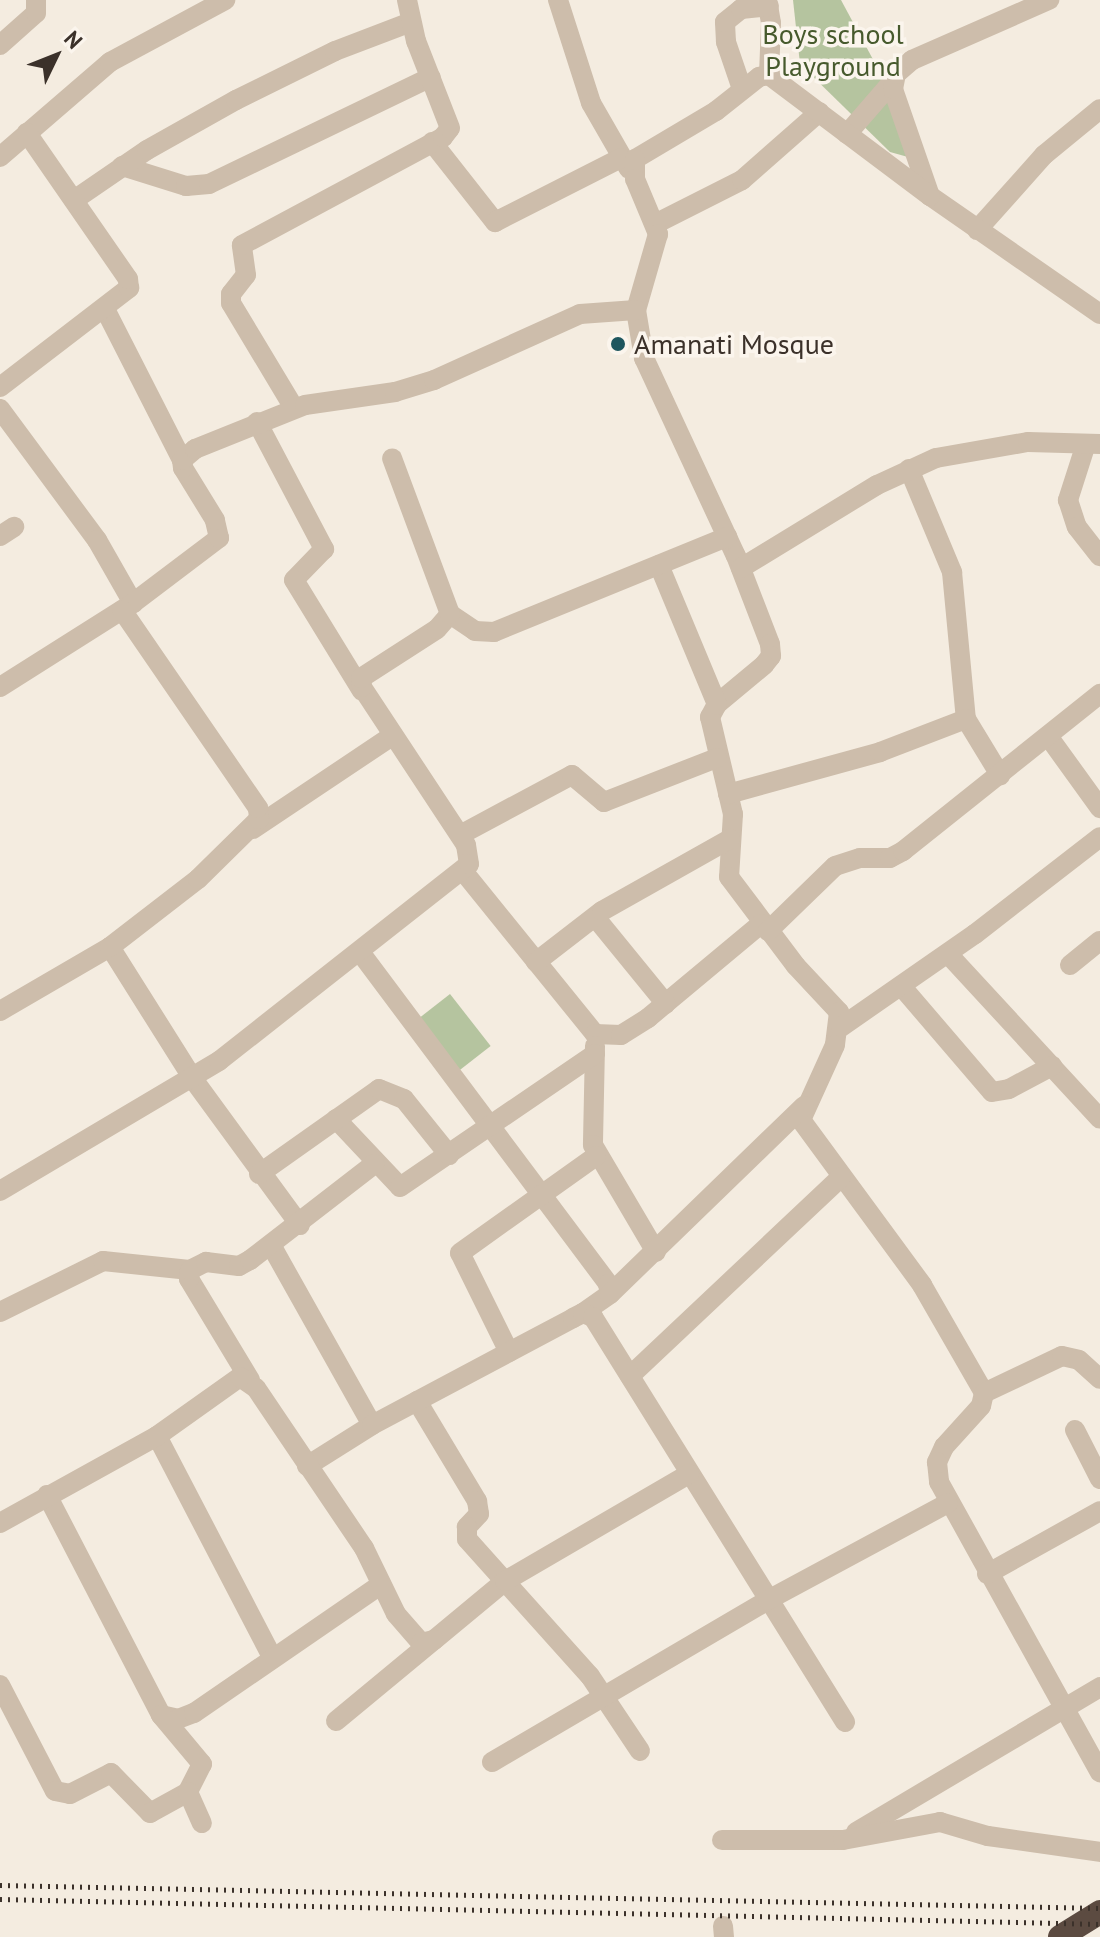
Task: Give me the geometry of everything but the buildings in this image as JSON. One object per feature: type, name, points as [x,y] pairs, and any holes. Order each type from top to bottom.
[{"type":"highway","points":[[1060,1937],[1100,1912]]},
{"type":"street","points":[[0,157],[110,62],[225,0]]},
{"type":"street","points":[[294,408],[231,303],[231,294],[246,275],[242,245],[432,142],[450,128],[411,22],[407,0]]},
{"type":"street","points":[[558,0],[591,103],[635,179],[655,224],[655,253],[636,310],[644,358],[741,568],[771,656],[717,704],[710,717],[717,758],[728,794],[729,877],[765,928],[832,1001],[841,1027]]},
{"type":"street","points":[[847,134],[912,60],[1047,0]]},
{"type":"street","points":[[0,45],[36,13],[38,1]]},
{"type":"street","points":[[742,89],[726,42],[725,22],[741,9],[768,3],[769,75]]},
{"type":"street","points":[[74,200],[122,166],[291,72],[411,22]]},
{"type":"street","points":[[635,179],[635,159],[645,149],[716,111],[742,89],[769,75]]},
{"type":"street","points":[[769,75],[977,230],[1097,306]]},
{"type":"street","points":[[122,166],[186,186],[209,184],[431,77]]},
{"type":"street","points":[[893,81],[930,196]]},
{"type":"street","points":[[977,230],[1059,139],[1100,109]]},
{"type":"street","points":[[655,224],[742,180],[819,112]]},
{"type":"street","points":[[0,387],[124,295],[128,279],[27,133]]},
{"type":"street","points":[[432,142],[495,222],[621,158]]},
{"type":"street","points":[[0,687],[127,606],[219,538],[215,520],[105,309]]},
{"type":"street","points":[[182,460],[257,422],[294,408],[395,392],[434,380],[559,321],[601,310],[636,310]]},
{"type":"street","points":[[0,409],[97,540],[127,606],[258,808],[253,829]]},
{"type":"street","points":[[0,1191],[193,1079],[463,871],[470,855],[460,835],[367,699],[294,580],[324,549],[257,422]]},
{"type":"street","points":[[741,568],[909,469],[995,446],[1028,442],[1092,446],[1068,500],[1077,527],[1100,556]]},
{"type":"street","points":[[392,458],[450,614],[475,631],[494,632],[727,537]]},
{"type":"street","points":[[909,469],[952,572],[966,719],[1000,775]]},
{"type":"street","points":[[659,565],[717,704]]},
{"type":"street","points":[[367,699],[361,678],[437,629],[450,614]]},
{"type":"street","points":[[336,1119],[374,1164],[400,1187],[488,1127],[595,1044],[621,1035],[666,1004],[765,928],[835,866],[860,858],[890,858],[1100,694]]},
{"type":"street","points":[[728,794],[880,752],[966,719]]},
{"type":"street","points":[[0,1011],[110,947],[253,829],[392,736]]},
{"type":"street","points":[[1048,736],[1100,808]]},
{"type":"street","points":[[460,835],[572,775],[604,802],[717,758]]},
{"type":"street","points":[[1100,837],[948,954],[841,1027],[804,1106],[801,1120],[922,1285],[984,1393],[981,1406],[937,1462],[948,1503],[1100,1772]]},
{"type":"street","points":[[536,962],[595,917],[730,839]]},
{"type":"street","points":[[463,871],[536,962],[595,1044],[596,1156],[656,1252]]},
{"type":"street","points":[[595,917],[666,1004]]},
{"type":"street","points":[[1070,965],[1100,941]]},
{"type":"street","points":[[110,947],[193,1079],[259,1174],[300,1225]]},
{"type":"street","points":[[360,952],[610,1294]]},
{"type":"street","points":[[948,954],[1100,1119]]},
{"type":"street","points":[[902,987],[992,1092],[1009,1089],[1052,1066]]},
{"type":"street","points":[[259,1174],[336,1119],[387,1089],[404,1099],[449,1155]]},
{"type":"street","points":[[307,1466],[372,1425],[583,1313],[610,1294],[804,1106]]},
{"type":"street","points":[[509,1352],[460,1253],[596,1156]]},
{"type":"street","points":[[0,1312],[103,1261],[190,1270],[206,1262],[239,1266],[300,1225],[374,1164]]},
{"type":"street","points":[[630,1376],[841,1177]]},
{"type":"street","points":[[271,1245],[372,1425]]},
{"type":"street","points":[[190,1270],[189,1279],[250,1380],[364,1548],[380,1585],[414,1636],[421,1643],[434,1640]]},
{"type":"street","points":[[583,1313],[601,1327],[845,1722]]},
{"type":"street","points":[[984,1393],[1062,1356],[1079,1360],[1100,1379]]},
{"type":"street","points":[[0,1523],[157,1436],[233,1380],[250,1380]]},
{"type":"street","points":[[417,1401],[477,1501],[479,1514],[467,1527],[467,1539],[606,1697],[640,1751]]},
{"type":"street","points":[[1075,1430],[1100,1479]]},
{"type":"street","points":[[157,1436],[272,1657]]},
{"type":"street","points":[[336,1721],[505,1581],[689,1474]]},
{"type":"street","points":[[0,1685],[55,1791],[70,1794],[111,1773],[150,1813],[188,1792],[202,1764],[161,1715],[47,1495]]},
{"type":"street","points":[[492,1762],[768,1600],[948,1503]]},
{"type":"street","points":[[987,1574],[1100,1511]]},
{"type":"street","points":[[161,1715],[178,1719],[194,1713],[380,1585]]},
{"type":"street","points":[[843,1840],[1062,1706],[1100,1687]]},
{"type":"street","points":[[188,1792],[202,1823]]},
{"type":"street","points":[[722,1840],[843,1840],[940,1822],[988,1836],[1100,1852]]},
{"type":"green space","name":"Boys school Playground","points":[[793,0],[841,0],[890,91],[908,157],[890,152],[800,64]]},
{"type":"green space","points":[[450,994],[491,1046],[454,1074],[414,1022]]},
{"type":"railway","points":[[0,1885],[1100,1908]]},
{"type":"railway","points":[[0,1899],[1100,1924]]},
{"type":"place","name":"Amanati Mosque","points":[[618,344]]}]
